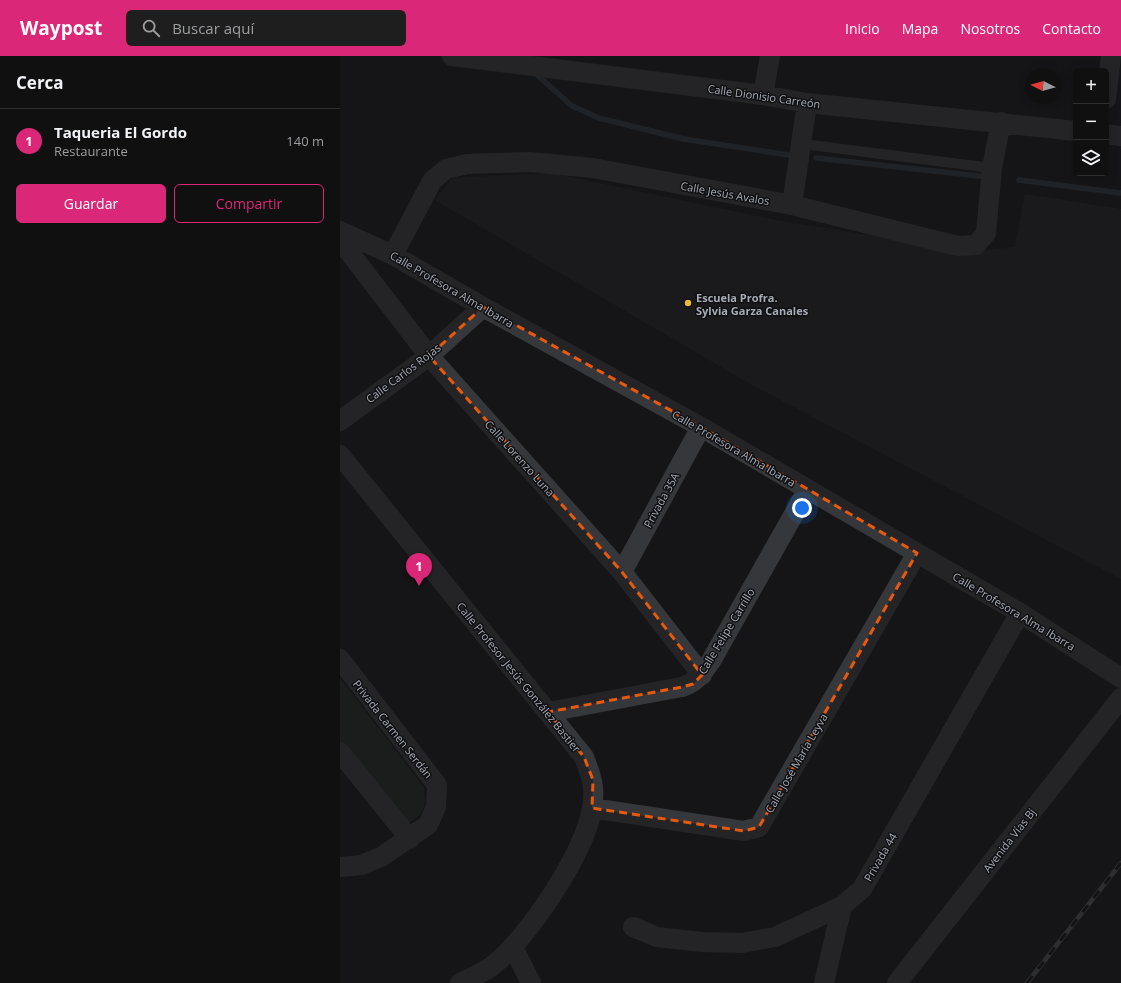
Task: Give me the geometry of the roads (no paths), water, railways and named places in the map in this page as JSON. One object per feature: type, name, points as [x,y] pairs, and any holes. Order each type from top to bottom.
[{"type":"street","name":"Calle Dionisio Carreón","points":[[452,56],[763,95],[807,103],[1073,131]]},
{"type":"street","points":[[763,95],[770,56]]},
{"type":"street","points":[[1109,73],[1111,56]]},
{"type":"street","points":[[792,205],[807,103]]},
{"type":"street","name":"Calle Jesús Avalos","points":[[393,255],[432,181],[446,169],[468,164],[529,162],[592,168],[792,205],[958,246],[976,245],[986,233],[992,168],[1001,122]]},
{"type":"street","points":[[1109,134],[1121,136]]},
{"type":"street","name":"Calle Profesora Alma Ibarra","points":[[340,231],[393,255],[482,307],[700,427],[1020,613],[1121,678]]},
{"type":"street","name":"Calle Lorenzo Luna","points":[[340,240],[429,356],[622,572],[702,675]]},
{"type":"street","name":"Calle Carlos Rojas","points":[[340,421],[429,356],[482,307]]},
{"type":"street","name":"Privada 35A","points":[[622,572],[700,427]]},
{"type":"street","name":"Calle Profesor Jesús González Bastier","points":[[340,455],[584,758],[593,780],[592,808],[585,832],[571,862],[550,897],[513,947],[492,966],[460,983]]},
{"type":"street","name":"Calle Felipe Carrillo","points":[[548,712],[693,684],[702,675],[808,491]]},
{"type":"street","name":"Calle José María Leyva","points":[[592,808],[744,831],[759,827],[917,553]]},
{"type":"street","name":"Privada 44","points":[[633,927],[657,937],[702,942],[742,943],[775,937],[842,906],[862,889],[1020,613]]},
{"type":"street","name":"Privada Carmen Serdán","points":[[340,660],[437,785],[436,807],[428,824],[410,839],[381,857],[361,865],[340,867]]},
{"type":"street","name":"Avenida Vías Bj","points":[[897,983],[1121,698]]},
{"type":"street","points":[[340,752],[410,839]]},
{"type":"street","points":[[824,983],[842,906]]},
{"type":"street","points":[[513,947],[531,983]]},
{"type":"lane","points":[[802,144],[992,168]]},
{"type":"waterway","points":[[535,73],[572,106],[599,118],[684,139],[789,155]]},
{"type":"waterway","points":[[816,158],[988,177]]},
{"type":"waterway","points":[[1019,180],[1121,193]]},
{"type":"railway","points":[[1027,983],[1121,863]]},
{"type":"place","name":"Escuela Profra. Sylvia Garza Canales","points":[[688,303]]},
{"type":"place","name":"Taqueria El Gordo","points":[[419,586]]}]
